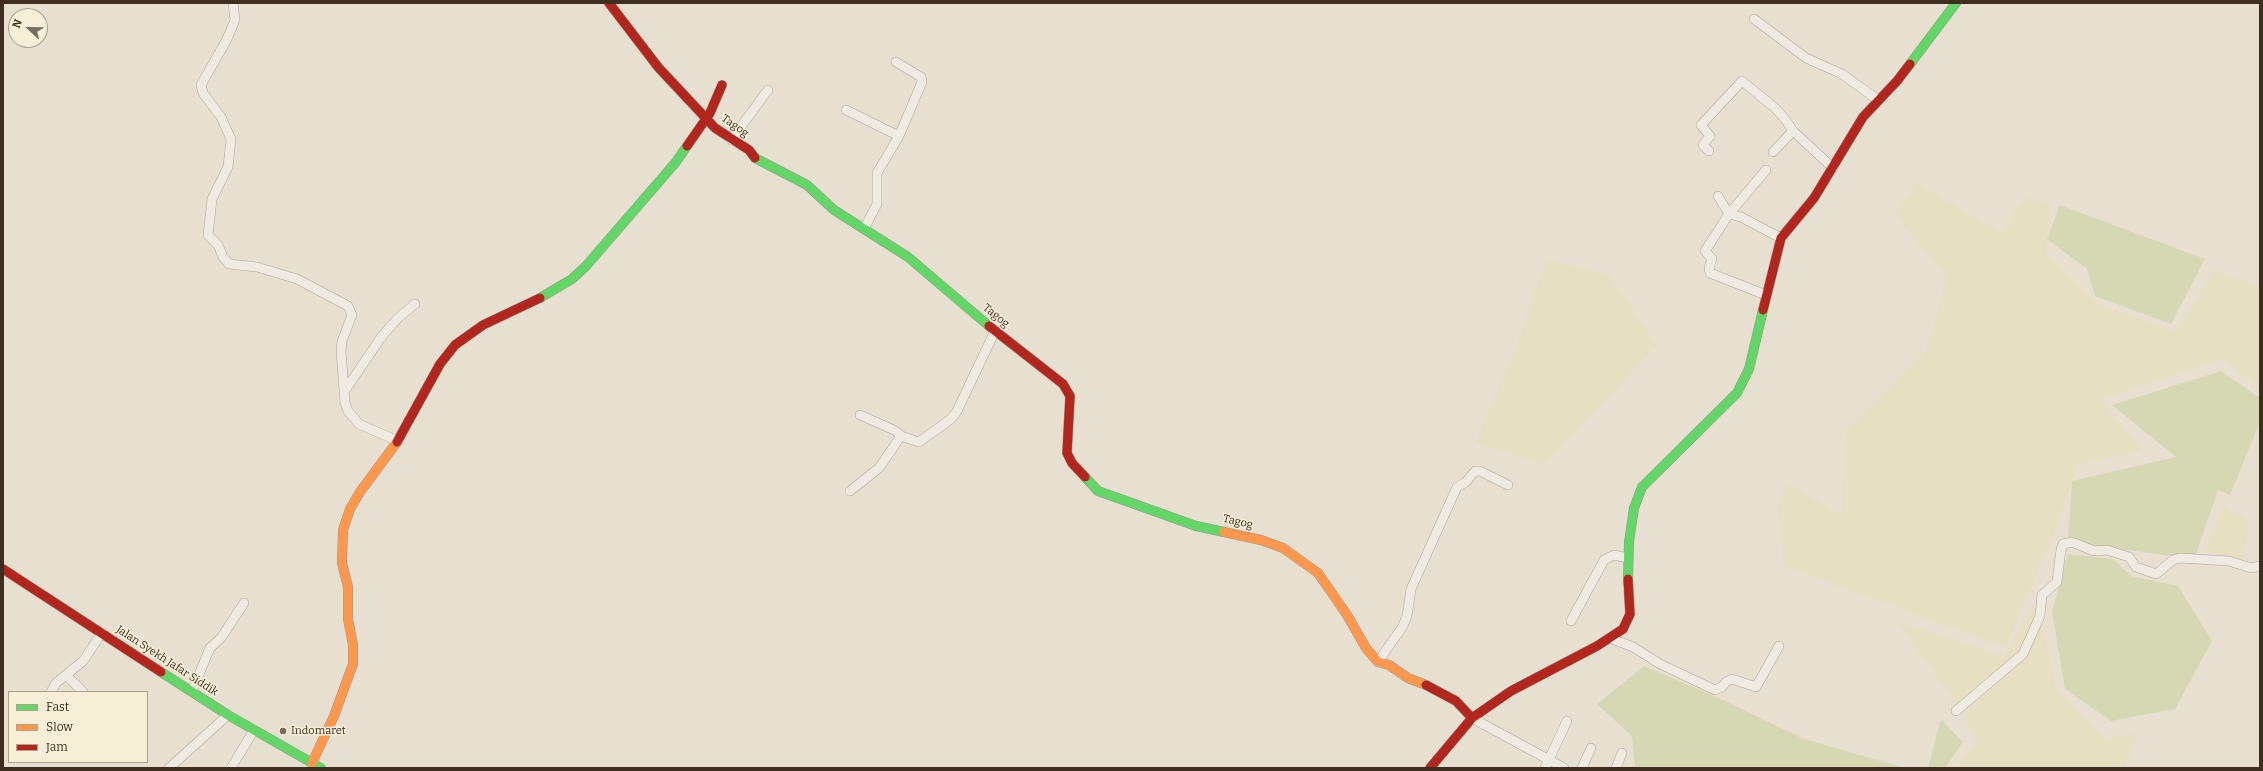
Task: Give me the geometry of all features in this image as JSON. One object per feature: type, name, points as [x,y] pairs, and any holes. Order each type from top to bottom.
[{"type":"street","points":[[233,3],[235,20],[226,41],[201,85],[203,93],[221,117],[231,139],[228,167],[212,199],[208,235],[218,245],[223,257],[229,264],[257,267],[297,279],[348,306],[352,315],[342,341],[345,403],[348,411],[359,424],[398,441]]},
{"type":"street","name":"Tagog","points":[[609,3],[637,42],[706,119],[731,140],[749,150],[757,161],[807,185],[834,210],[908,257],[995,331],[1059,381],[1070,396],[1067,453],[1072,463],[1098,491],[1196,526],[1261,540],[1283,548],[1318,573],[1347,615],[1366,648],[1378,662]]},
{"type":"street","points":[[1430,768],[1472,718],[1511,691],[1610,638],[1623,629],[1630,614],[1628,558],[1632,517],[1642,487],[1737,393],[1744,381],[1760,329],[1766,295],[1781,238],[1814,198],[1863,117],[1897,81],[1956,3]]},
{"type":"street","points":[[1754,19],[1806,58],[1842,74],[1878,100]]},
{"type":"street","points":[[864,228],[877,204],[876,177],[899,136],[922,80],[896,62]]},
{"type":"street","points":[[1709,151],[1703,145],[1710,136],[1700,124],[1742,82],[1782,115],[1793,131],[1832,168]]},
{"type":"street","points":[[312,763],[334,716],[353,664],[353,645],[348,619],[348,587],[342,559],[343,530],[350,509],[360,492],[398,441],[440,364],[455,345],[483,325],[526,306],[572,279],[586,266],[676,162],[706,119],[722,85]]},
{"type":"street","points":[[731,140],[768,90]]},
{"type":"street","points":[[846,110],[899,136]]},
{"type":"street","points":[[1773,152],[1793,131]]},
{"type":"street","points":[[1766,170],[1729,214],[1706,248],[1706,251],[1712,259],[1708,271],[1713,275],[1766,295]]},
{"type":"street","points":[[1718,196],[1729,214],[1741,217],[1781,238]]},
{"type":"street","points":[[344,392],[382,336],[398,318],[415,304]]},
{"type":"street","points":[[860,415],[894,430],[902,436],[919,442],[951,420],[957,411],[995,331]]},
{"type":"street","points":[[850,491],[854,490],[879,468],[902,436]]},
{"type":"street","points":[[1508,485],[1480,471],[1471,474],[1466,482],[1457,487],[1411,589],[1407,616],[1403,626],[1378,662],[1389,665],[1408,678],[1448,696],[1456,701],[1472,718],[1547,764],[1564,768]]},
{"type":"street","points":[[1956,711],[2023,654],[2040,616],[2042,595],[2057,582],[2063,544],[2072,542],[2094,551],[2107,550],[2129,557],[2136,567],[2156,574],[2176,558],[2225,561],[2251,568],[2260,566]]},
{"type":"street","points":[[1571,622],[1592,579],[1604,560],[1614,555],[1628,558]]},
{"type":"street","name":"Jalan Syekh Jafar Siddik","points":[[3,569],[228,715],[321,768]]},
{"type":"street","points":[[192,691],[210,648],[221,638],[244,603]]},
{"type":"street","points":[[52,691],[56,683],[83,661],[102,633]]},
{"type":"street","points":[[1610,638],[1633,647],[1660,664],[1715,690],[1722,688],[1726,682],[1732,679],[1756,688],[1779,646]]},
{"type":"street","points":[[66,675],[82,691]]},
{"type":"street","points":[[169,768],[228,715]]},
{"type":"street","points":[[1547,764],[1567,721]]},
{"type":"street","points":[[232,768],[254,730]]},
{"type":"street","points":[[1582,768],[1591,748]]},
{"type":"street","points":[[1616,768],[1622,753]]},
{"type":"shaded area","points":[[1917,183],[2002,233],[2025,196],[2051,204],[2046,254],[2100,305],[2177,331],[2214,269],[2260,286],[2260,388],[2221,359],[2101,399],[2142,451],[2078,465],[2056,528],[2006,648],[1784,566],[1777,504],[1787,483],[1842,516],[1845,432],[1926,350],[1947,277],[1895,216]]},
{"type":"shaded area","points":[[1546,260],[1608,274],[1657,345],[1545,465],[1475,444],[1520,336]]},
{"type":"shaded area","points":[[2223,505],[2249,521],[2243,560],[2205,550]]},
{"type":"shaded area","points":[[2035,603],[2045,636],[2056,690],[2106,739],[2139,732],[2124,768],[1956,768],[1976,742],[1966,717],[1897,622],[2004,656]]},
{"type":"green space","points":[[2060,205],[2205,259],[2171,324],[2095,296],[2087,269],[2047,239]]},
{"type":"green space","points":[[2221,371],[2260,398],[2260,422],[2230,495],[2218,490],[2194,559],[2068,542],[2072,481],[2176,457],[2112,405]]},
{"type":"green space","points":[[2068,554],[2113,559],[2131,576],[2178,586],[2212,641],[2175,709],[2111,721],[2065,689],[2052,611]]},
{"type":"green space","points":[[1644,666],[1721,699],[1804,739],[1905,768],[1635,768],[1632,736],[1597,704]]},
{"type":"green space","points":[[1941,719],[1963,742],[1945,768],[1928,768]]},
{"type":"traffic: fast","points":[[1910,64],[1956,3]]},
{"type":"traffic: fast","points":[[540,298],[572,279],[586,266],[676,162],[687,146]]},
{"type":"traffic: fast","points":[[755,158],[807,185],[834,210],[908,257],[989,326]]},
{"type":"traffic: fast","points":[[1628,579],[1629,542],[1634,508],[1642,487],[1737,393],[1749,369],[1763,310]]},
{"type":"traffic: fast","points":[[1085,477],[1098,491],[1196,526],[1224,532]]},
{"type":"traffic: fast","points":[[161,672],[228,715],[321,768]]},
{"type":"traffic: slow","points":[[312,763],[334,716],[353,664],[353,645],[348,619],[348,587],[342,563],[343,530],[350,509],[360,492],[397,442]]},
{"type":"traffic: slow","points":[[1224,532],[1261,540],[1283,548],[1318,573],[1347,615],[1366,648],[1378,662],[1389,665],[1408,678],[1426,685]]},
{"type":"traffic: jam","points":[[609,3],[658,67],[715,128],[749,150],[755,158]]},
{"type":"traffic: jam","points":[[1763,310],[1781,238],[1814,198],[1863,117],[1897,81],[1910,64]]},
{"type":"traffic: jam","points":[[687,146],[710,113],[722,85]]},
{"type":"traffic: jam","points":[[397,442],[440,364],[455,345],[483,325],[540,298]]},
{"type":"traffic: jam","points":[[989,326],[1063,384],[1070,396],[1067,453],[1072,463],[1085,477]]},
{"type":"traffic: jam","points":[[3,569],[161,672]]},
{"type":"traffic: jam","points":[[1472,718],[1511,691],[1597,646],[1623,629],[1630,614],[1628,579]]},
{"type":"traffic: jam","points":[[1426,685],[1456,701],[1472,718],[1430,768]]},
{"type":"place","name":"Indomaret","points":[[283,731]]}]
